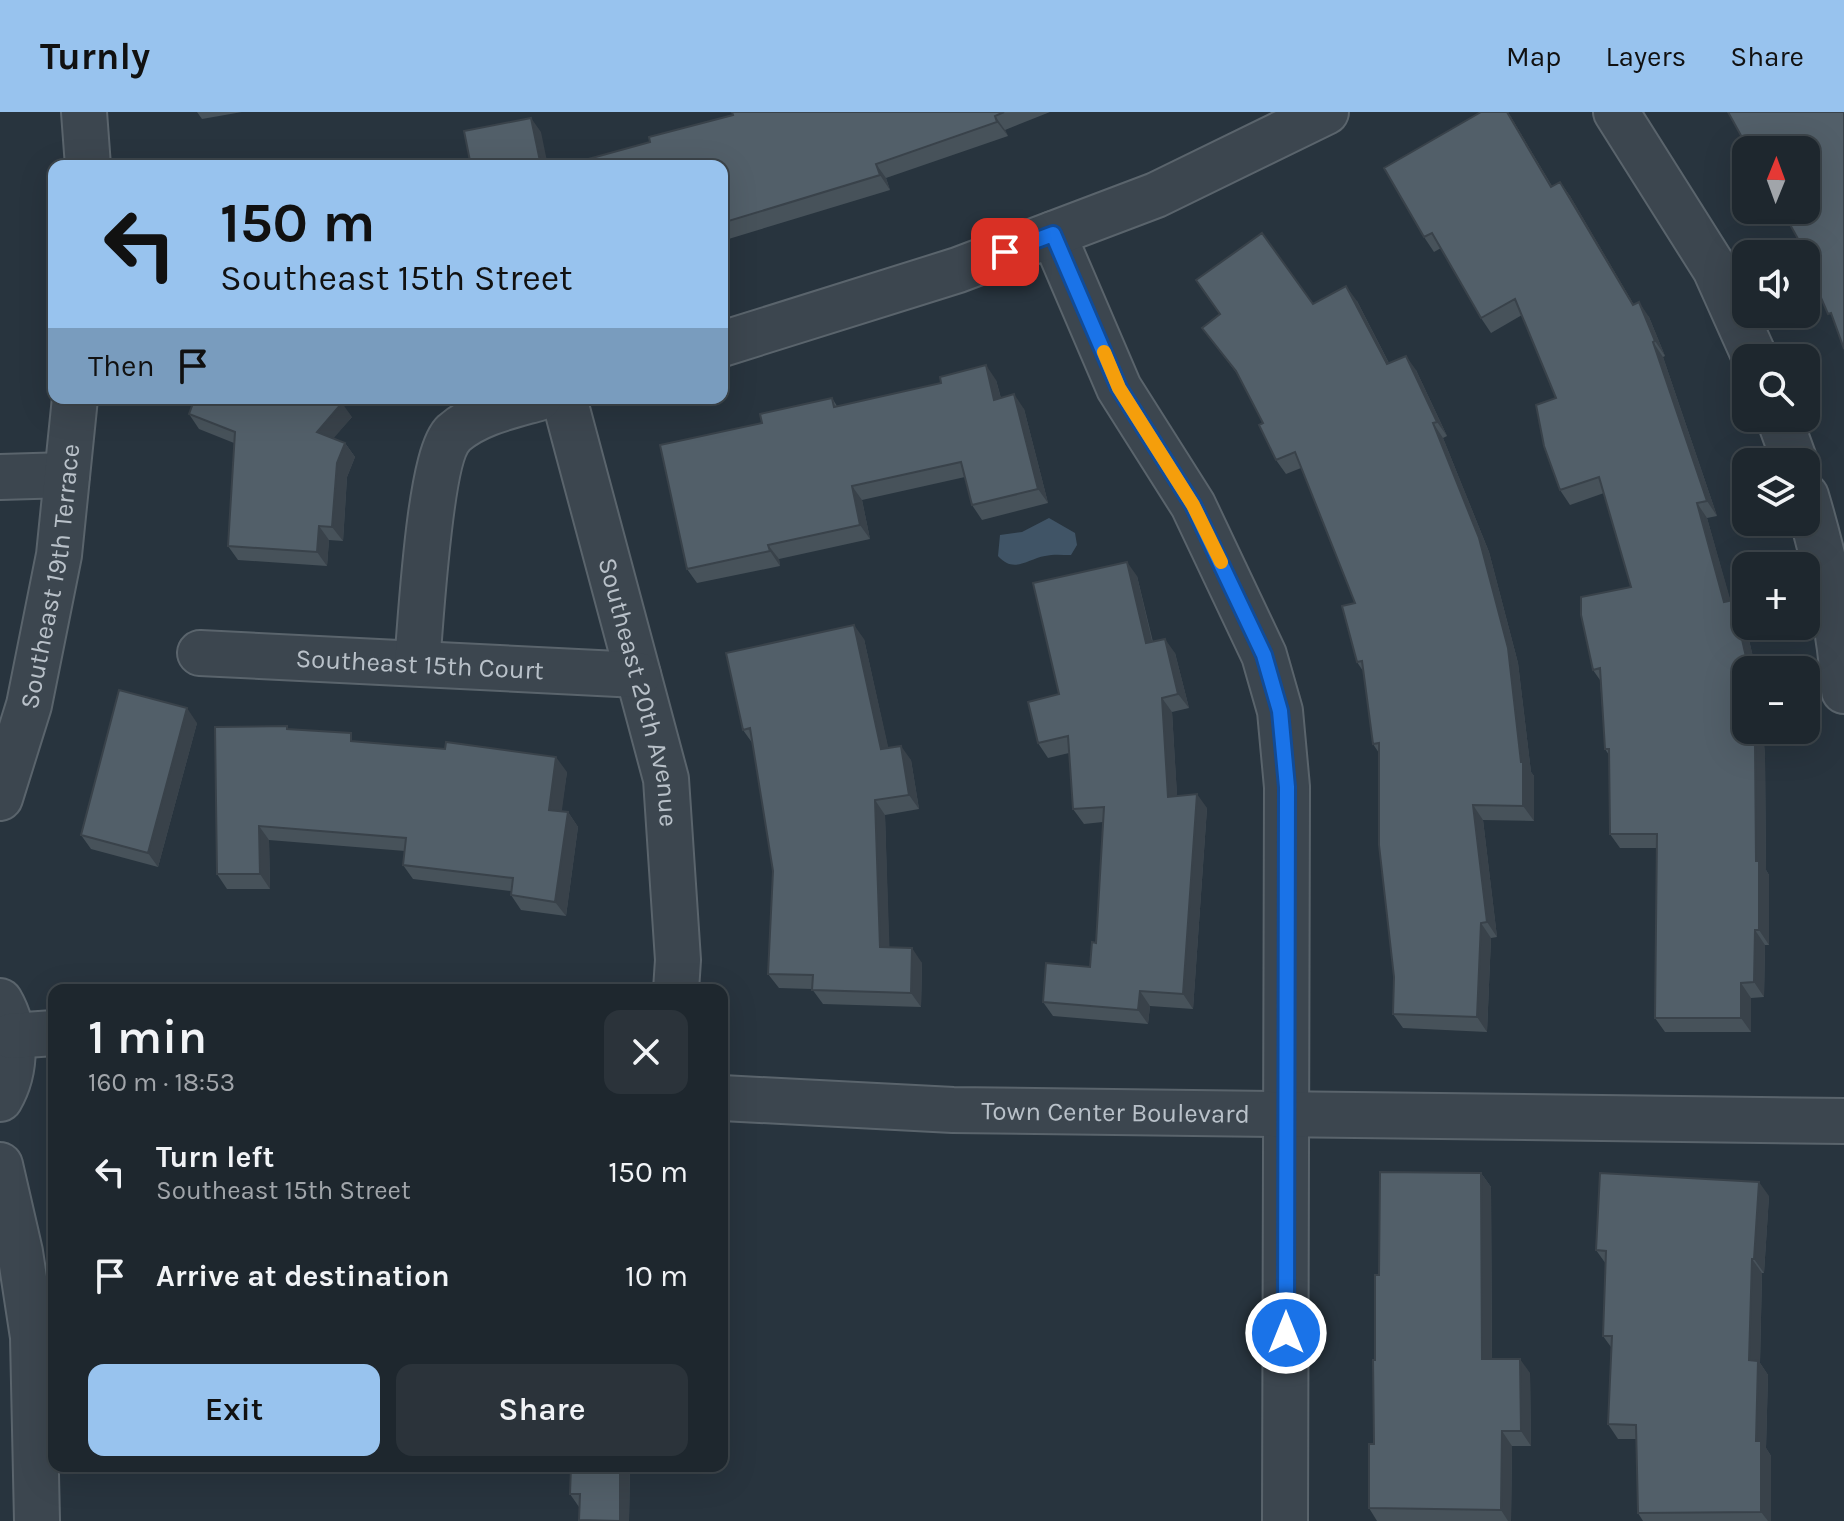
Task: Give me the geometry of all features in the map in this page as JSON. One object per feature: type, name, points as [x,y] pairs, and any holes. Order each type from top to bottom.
[{"type":"street","points":[[84,112],[88,160]]},
{"type":"street","points":[[728,342],[958,270],[1156,195],[1326,112]]},
{"type":"street","points":[[1616,112],[1715,269],[1749,344]]},
{"type":"street","points":[[1053,234],[1119,388],[1193,505],[1235,589],[1264,655],[1280,711],[1287,787],[1285,1521]]},
{"type":"street","name":"Southeast 19th Terrace","points":[[0,798],[29,705],[59,555],[74,404]]},
{"type":"street","points":[[417,663],[434,481],[452,435],[487,413],[518,404]]},
{"type":"street","name":"Southeast 20th Avenue","points":[[566,404],[666,779],[678,960],[676,984]]},
{"type":"street","points":[[0,477],[67,475]]},
{"type":"street","points":[[1818,536],[1842,651],[1844,691]]},
{"type":"street","name":"Southeast 15th Court","points":[[200,653],[638,675]]},
{"type":"street","points":[[6,1018],[48,1031]]},
{"type":"street","points":[[0,1099],[7,1086],[14,1050],[6,1018]]},
{"type":"street","name":"Town Center Boulevard","points":[[728,1098],[953,1110],[1844,1121]]},
{"type":"street","points":[[0,1165],[20,1252],[33,1337],[37,1521]]},
{"type":"water","points":[[1049,518],[1075,533],[1077,545],[1071,555],[1048,555],[1015,565],[998,556],[1000,535],[1022,532]]},
{"type":"building","points":[[732,112],[1004,112],[995,116],[997,122],[876,164],[880,175],[728,221],[728,160],[585,160],[650,142],[649,137],[733,115]]},
{"type":"building","points":[[1481,112],[1507,112],[1551,187],[1560,182],[1633,305],[1639,302],[1655,341],[1707,501],[1697,503],[1724,602],[1732,600],[1732,640],[1742,640],[1746,656],[1732,656],[1732,744],[1755,744],[1759,930],[1755,930],[1754,982],[1741,983],[1741,1018],[1655,1018],[1657,834],[1610,834],[1609,749],[1605,749],[1600,668],[1593,670],[1581,615],[1581,597],[1631,587],[1599,477],[1560,490],[1544,446],[1536,405],[1556,398],[1515,299],[1481,318],[1432,233],[1424,237],[1384,168]]},
{"type":"building","points":[[1728,112],[1844,112],[1844,349],[1831,313],[1828,314],[1820,295],[1820,240],[1799,240],[1790,224],[1820,224],[1820,136],[1741,136]]},
{"type":"building","points":[[531,118],[540,160],[470,160],[464,131]]},
{"type":"building","points":[[1262,233],[1313,304],[1346,286],[1387,364],[1406,356],[1437,422],[1433,423],[1479,538],[1508,648],[1523,762],[1523,806],[1473,805],[1487,922],[1481,923],[1477,1017],[1393,1014],[1394,977],[1379,845],[1379,743],[1373,744],[1362,661],[1357,662],[1342,606],[1355,603],[1295,452],[1276,460],[1259,425],[1263,423],[1236,371],[1202,328],[1220,314],[1196,280]]},
{"type":"building","points":[[986,365],[994,400],[1014,394],[1038,489],[972,505],[961,462],[852,486],[860,525],[768,545],[770,551],[687,569],[660,445],[762,423],[760,414],[832,398],[834,407],[941,383],[940,377]]},
{"type":"building","points":[[193,404],[341,404],[317,432],[345,443],[337,463],[332,527],[319,526],[317,552],[228,546],[235,432],[189,414]]},
{"type":"building","points":[[1127,562],[1146,643],[1165,639],[1178,694],[1162,698],[1168,797],[1197,794],[1183,994],[1140,991],[1138,1010],[1043,1002],[1046,963],[1090,967],[1092,942],[1096,943],[1104,807],[1073,809],[1068,736],[1038,743],[1028,702],[1059,694],[1033,583]]},
{"type":"building","points":[[854,625],[881,749],[901,746],[909,795],[875,800],[880,947],[912,948],[911,993],[812,990],[813,975],[768,974],[773,871],[750,728],[743,730],[726,653]]},
{"type":"building","points":[[119,690],[187,708],[148,853],[81,835]]},
{"type":"building","points":[[287,726],[287,729],[351,733],[351,741],[445,749],[446,742],[556,757],[549,810],[568,812],[555,902],[511,895],[513,878],[403,865],[406,838],[259,826],[260,874],[217,874],[215,727]]},
{"type":"building","points":[[1380,1172],[1481,1173],[1482,1359],[1520,1359],[1521,1431],[1502,1431],[1501,1510],[1369,1508],[1369,1444],[1374,1444],[1373,1360],[1375,1275],[1379,1275]]},
{"type":"building","points":[[1600,1173],[1759,1182],[1752,1259],[1749,1360],[1758,1361],[1756,1441],[1761,1441],[1761,1512],[1638,1513],[1636,1425],[1608,1424],[1612,1336],[1603,1336],[1606,1251],[1596,1250]]},
{"type":"building","points":[[571,1472],[620,1472],[620,1521],[579,1520],[580,1494],[570,1494]]},
{"type":"slow traffic","points":[[1104,352],[1119,388],[1193,505],[1221,562]]},
{"type":"route","points":[[1005,252],[1053,234],[1119,388],[1193,505],[1235,589],[1264,655],[1280,711],[1287,787],[1286,1333]]}]
